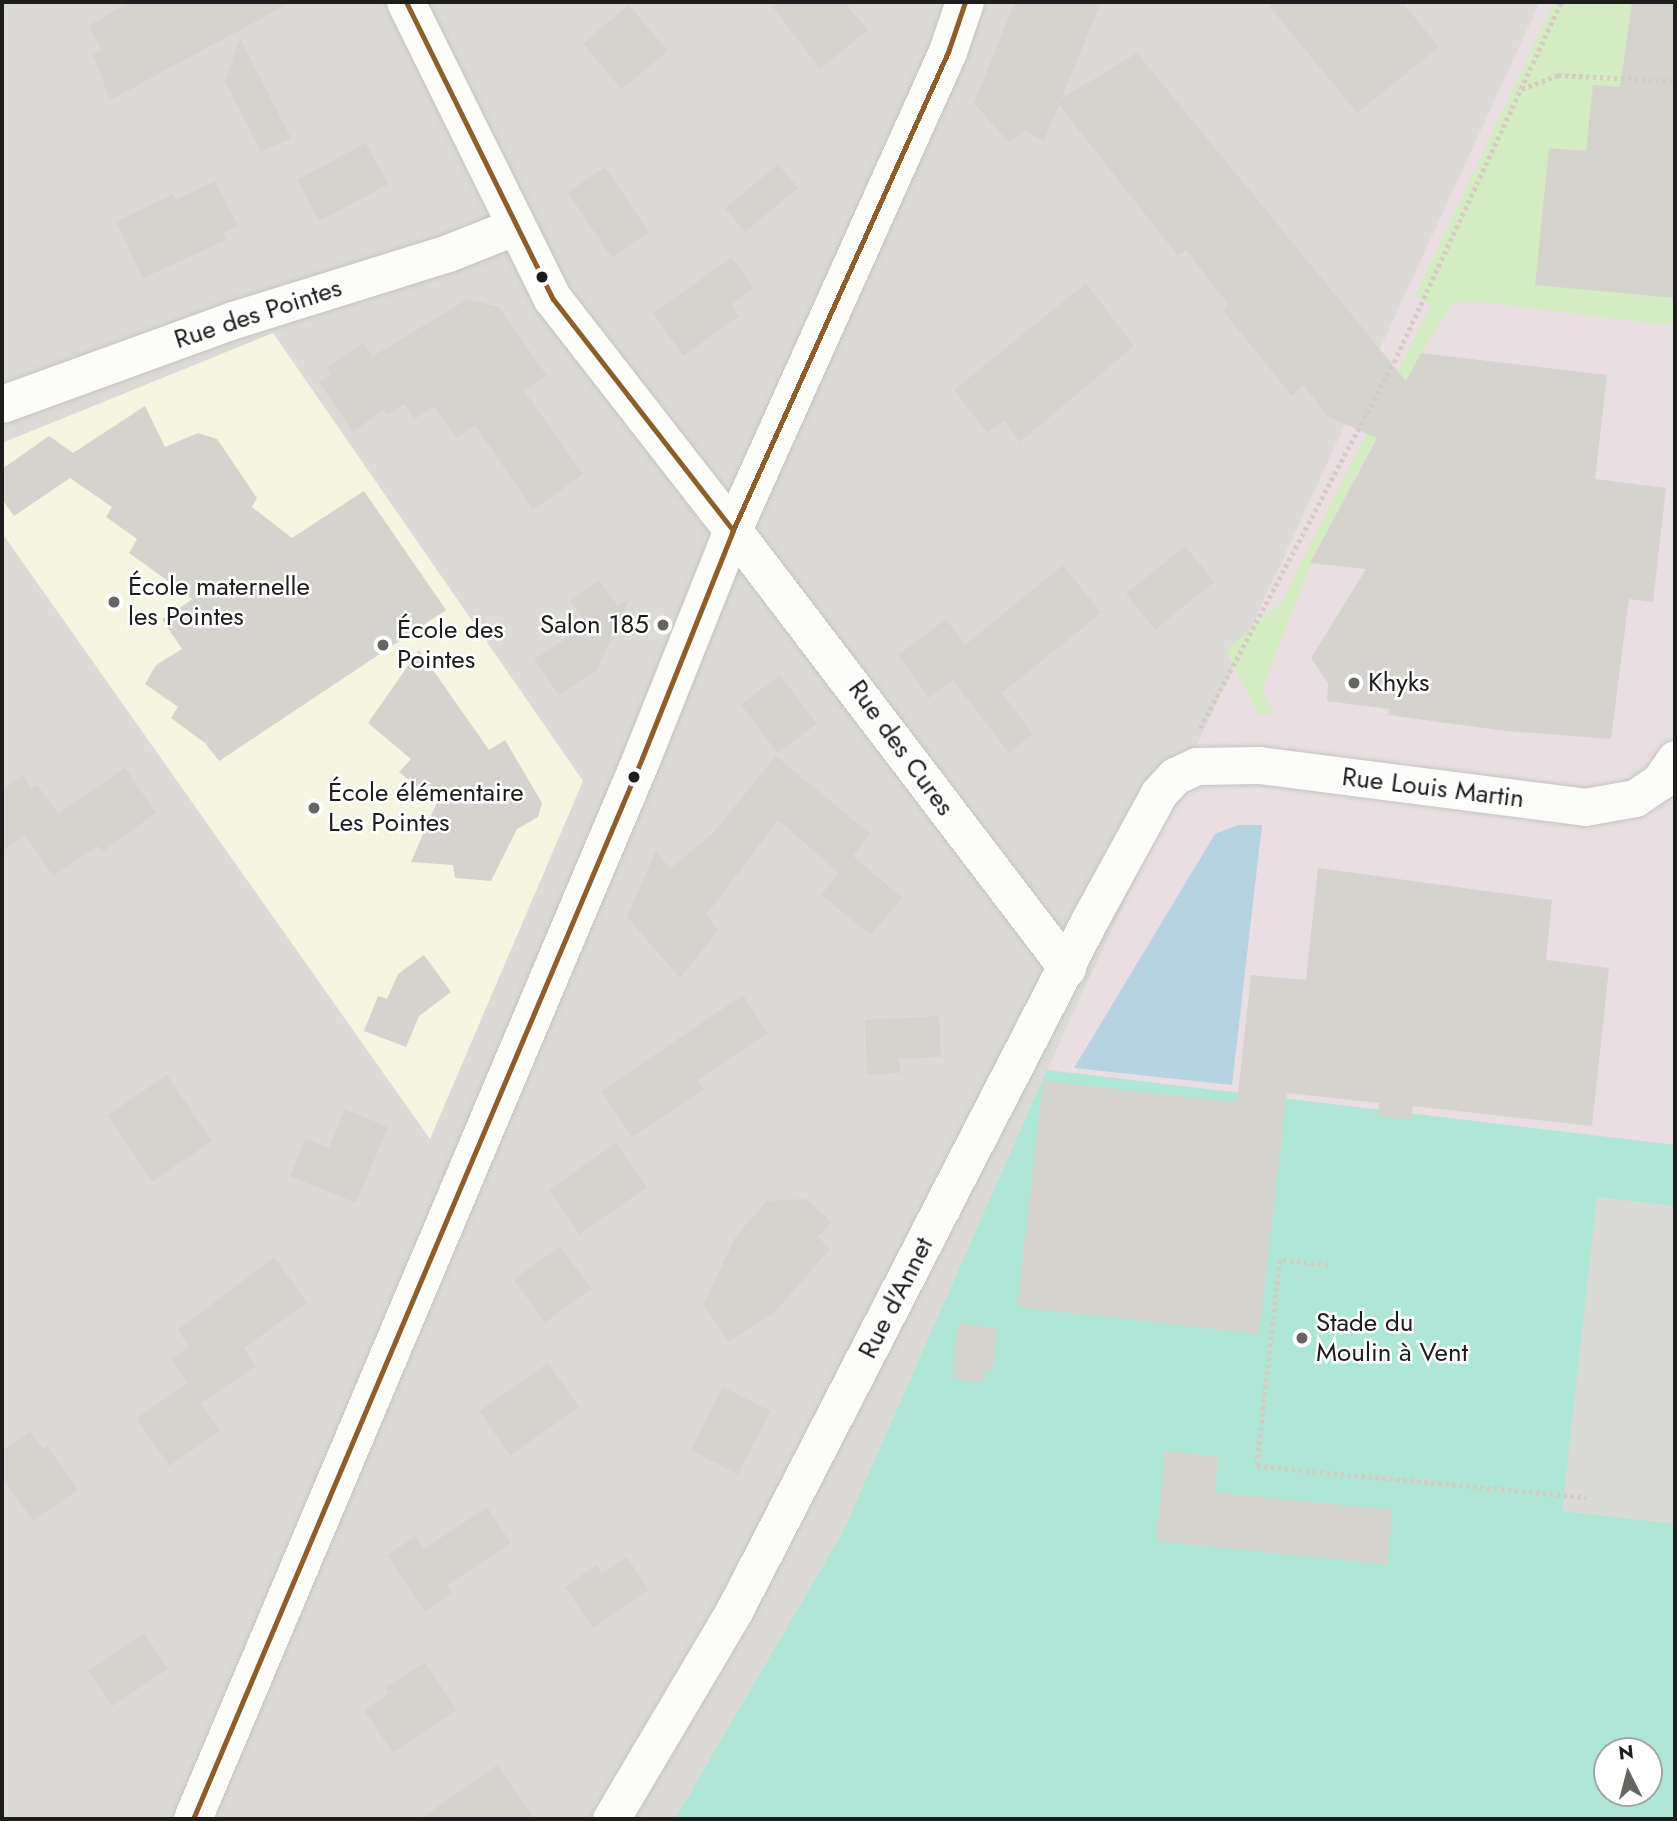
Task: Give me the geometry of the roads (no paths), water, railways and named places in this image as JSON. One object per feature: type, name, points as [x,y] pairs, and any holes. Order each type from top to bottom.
[{"type":"street","points":[[406,2],[553,299],[733,530]]},
{"type":"street","points":[[193,1819],[642,758],[733,530],[948,52],[965,2]]},
{"type":"street","name":"Rue des Pointes","points":[[2,404],[230,321],[447,253],[516,226]]},
{"type":"street","name":"Rue des Cures","points":[[733,530],[1067,968]]},
{"type":"street","name":"Rue Louis Martin","points":[[1175,776],[1196,766],[1259,765],[1585,807],[1635,798],[1660,782],[1675,759]]},
{"type":"street","name":"Rue d'Annet","points":[[611,1819],[734,1611],[1159,793],[1175,776]]},
{"type":"water","points":[[1238,825],[1262,825],[1232,1085],[1074,1068],[1215,834]]},
{"type":"place","name":"École maternelle les Pointes","points":[[114,602]]},
{"type":"place","name":"Salon 185","points":[[663,625]]},
{"type":"place","name":"École des Pointes","points":[[383,645]]},
{"type":"place","name":"Khyks","points":[[1354,683]]},
{"type":"place","name":"École élémentaire Les Pointes","points":[[314,808]]},
{"type":"place","name":"Stade du Moulin à Vent","points":[[1302,1338]]}]
